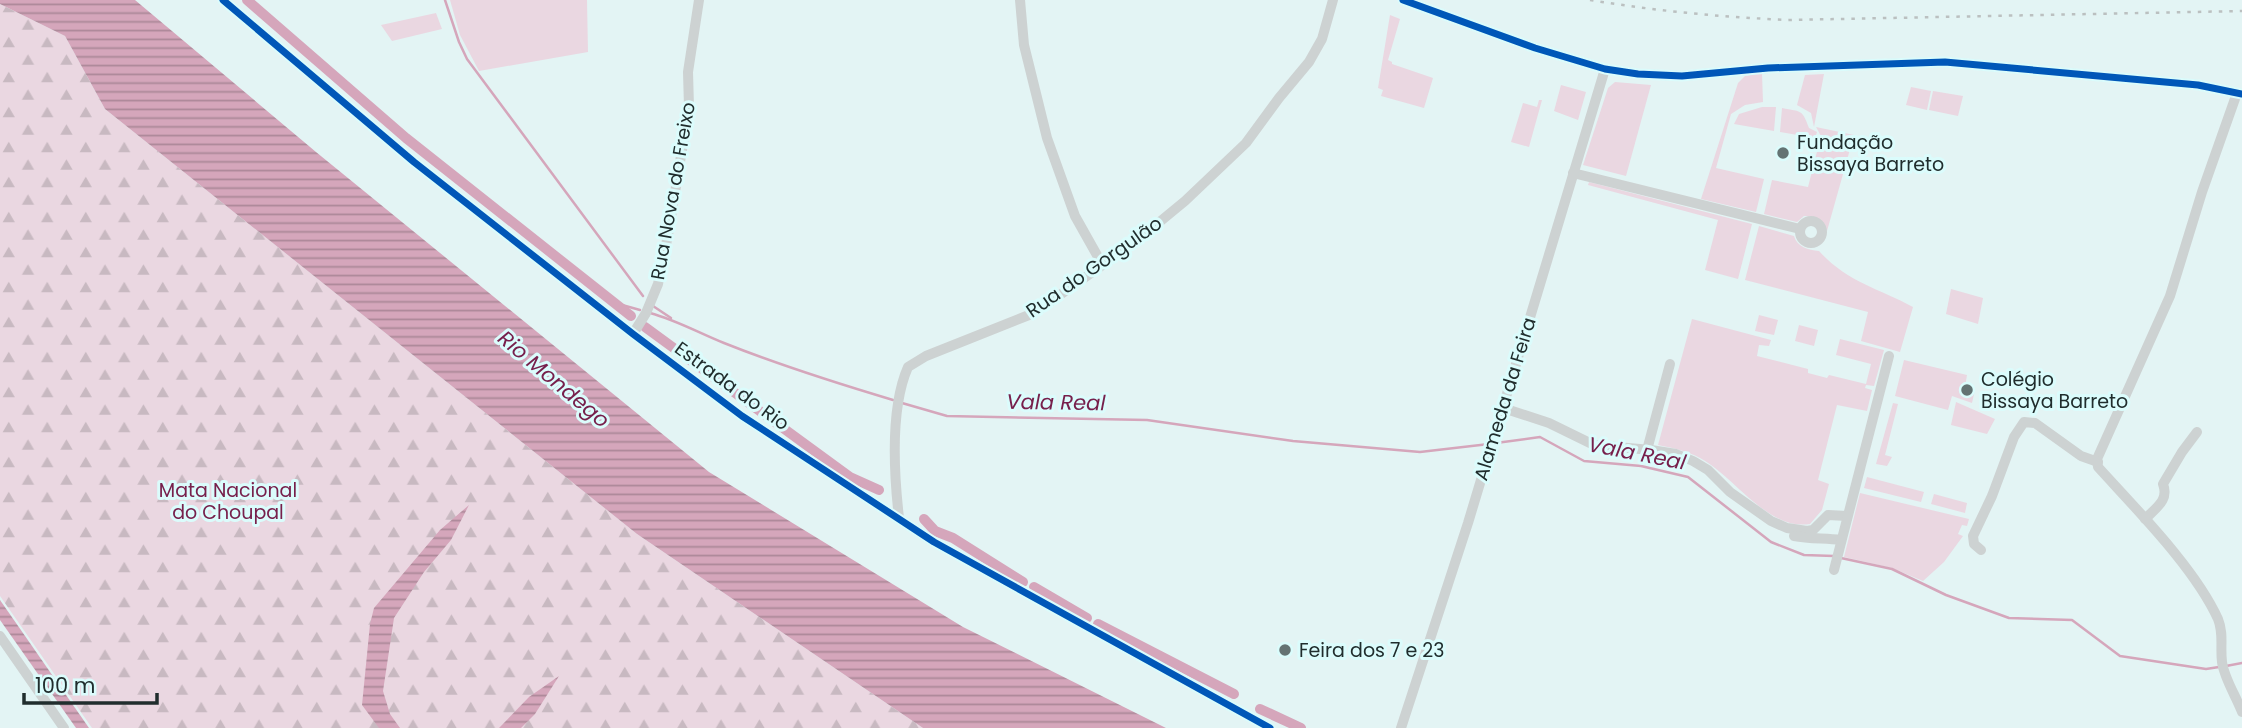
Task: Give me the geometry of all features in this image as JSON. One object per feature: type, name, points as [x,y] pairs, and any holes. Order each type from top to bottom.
[{"type":"street","name":"Estrada do Rio","points":[[223,0],[414,162],[742,416],[946,549],[1270,728]]},
{"type":"street","name":"Rua Nova do Freixo","points":[[633,334],[646,313],[658,284],[668,235],[689,107],[688,72],[699,0]]},
{"type":"street","points":[[1020,0],[1024,45],[1047,138],[1075,216],[1102,264]]},
{"type":"street","name":"Rua do Gorgulão","points":[[899,518],[895,456],[898,407],[908,367],[926,356],[1034,313],[1164,218],[1246,143],[1316,52],[1328,24],[1333,0]]},
{"type":"street","points":[[1403,0],[1535,48],[1605,69],[1638,74],[1682,76],[1782,67],[1945,62],[2198,85],[2240,93],[2202,192],[2170,296],[2129,384],[2098,467],[2146,519],[2197,584],[2215,614],[2222,631],[2222,663],[2242,712]]},
{"type":"street","name":"Alameda da Feira","points":[[1401,728],[1464,536],[1605,69]]},
{"type":"street","points":[[1573,173],[1800,229]]},
{"type":"street","points":[[1834,570],[1889,356]]},
{"type":"street","points":[[1647,450],[1670,364]]},
{"type":"street","points":[[1502,411],[1549,423],[1594,445],[1676,454],[1708,470],[1730,492],[1771,521],[1787,528],[1807,531],[1828,515],[1847,516]]},
{"type":"street","points":[[1502,411],[1590,449],[1604,453],[1664,458],[1683,463],[1708,477],[1773,529],[1810,539],[1841,540]]},
{"type":"street","points":[[1981,550],[1974,544],[1973,536],[1993,496],[2014,437],[2024,422],[2035,424],[2081,456],[2098,462]]},
{"type":"street","points":[[2146,519],[2165,497],[2163,484],[2197,432]]},
{"type":"street","points":[[1817,526],[1826,538]]},
{"type":"street","points":[[0,636],[64,728]]},
{"type":"green space","points":[[450,0],[587,0],[588,52],[479,71],[460,35]]},
{"type":"green space","name":"Mata Nacional do Choupal","points":[[0,4],[65,36],[105,109],[637,534],[923,728],[92,728],[0,596]]},
{"type":"green space","points":[[436,13],[442,29],[392,41],[381,25]]},
{"type":"green space","points":[[1390,15],[1400,19],[1388,60],[1392,64],[1433,78],[1424,108],[1381,96],[1383,90],[1378,88]]},
{"type":"green space","points":[[1762,73],[1763,102],[1745,105],[1731,114],[1716,168],[1764,179],[1756,212],[1701,199],[1738,83],[1745,76]]},
{"type":"green space","points":[[1824,74],[1814,127],[1811,113],[1797,105],[1805,75]]},
{"type":"green space","points":[[1615,82],[1651,85],[1626,176],[1583,165],[1608,88]]},
{"type":"green space","points":[[1561,85],[1586,92],[1578,120],[1554,111]]},
{"type":"green space","points":[[1911,87],[1931,91],[1927,110],[1906,105]]},
{"type":"green space","points":[[1933,91],[1963,96],[1958,116],[1929,110]]},
{"type":"green space","points":[[1539,100],[1542,100],[1529,147],[1511,142],[1523,103],[1537,107]]},
{"type":"green space","points":[[1762,107],[1776,107],[1774,131],[1734,124],[1739,114]]},
{"type":"green space","points":[[1782,108],[1803,114],[1809,128],[1817,132],[1815,138],[1780,132]]},
{"type":"green space","points":[[1816,127],[1854,135],[1827,231],[1821,221],[1812,217],[1804,216],[1797,222],[1764,214],[1772,180],[1808,187],[1821,136]]},
{"type":"green space","points":[[1589,182],[1752,224],[1738,279],[1705,270],[1718,220],[1588,185]]},
{"type":"green space","points":[[1759,226],[1794,236],[1800,245],[1819,251],[1852,277],[1913,307],[1900,352],[1861,341],[1868,312],[1745,280]]},
{"type":"green space","points":[[1951,289],[1983,298],[1978,324],[1946,314]]},
{"type":"green space","points":[[1759,315],[1778,320],[1774,335],[1755,331]]},
{"type":"green space","points":[[1692,319],[1771,340],[1769,346],[1759,345],[1757,356],[1808,369],[1808,373],[1827,378],[1829,375],[1866,384],[1871,364],[1836,355],[1840,339],[1884,350],[1874,386],[1866,385],[1865,388],[1872,390],[1867,411],[1837,405],[1818,480],[1829,484],[1822,510],[1810,524],[1795,524],[1780,519],[1766,511],[1700,458],[1658,445]]},
{"type":"green space","points":[[1799,325],[1818,330],[1814,346],[1795,341]]},
{"type":"green space","points":[[1904,360],[1967,375],[1965,387],[1975,390],[1972,403],[1952,396],[1948,410],[1895,396]]},
{"type":"green space","points":[[1956,402],[1995,419],[1987,434],[1951,425]]},
{"type":"green space","points":[[1893,403],[1898,404],[1885,455],[1892,457],[1887,466],[1876,464]]},
{"type":"green space","points":[[1867,477],[1924,492],[1921,502],[1864,488]]},
{"type":"green space","points":[[1860,493],[1969,519],[1967,526],[1962,525],[1958,534],[1963,536],[1944,562],[1923,581],[1892,568],[1844,557]]},
{"type":"green space","points":[[1934,494],[1967,503],[1965,513],[1931,504]]},
{"type":"water","name":"Rio Mondego","points":[[0,0],[135,0],[316,152],[709,472],[963,627],[1166,728],[923,728],[637,534],[105,109],[65,36],[0,4]]},
{"type":"water","points":[[469,505],[451,540],[424,572],[394,618],[383,691],[390,714],[400,728],[379,728],[362,705],[374,608],[440,530]]},
{"type":"water","points":[[0,600],[89,728],[76,728],[0,620]]},
{"type":"water","points":[[559,676],[535,714],[521,728],[499,728],[529,697]]},
{"type":"waterway","points":[[247,0],[406,138],[631,316]]},
{"type":"waterway","points":[[445,0],[467,59],[643,296]]},
{"type":"waterway","name":"Vala Real","points":[[615,303],[640,310]]},
{"type":"waterway","points":[[653,306],[671,318]]},
{"type":"waterway","name":"Vala Real","points":[[650,313],[766,359],[893,400]]},
{"type":"waterway","points":[[645,327],[850,477],[879,490]]},
{"type":"waterway","name":"Vala Real","points":[[902,403],[947,416],[1147,420],[1293,441],[1420,452],[1489,444]]},
{"type":"waterway","name":"Vala Real","points":[[1496,443],[1540,437],[1584,461],[1641,466],[1688,477],[1771,542],[1804,555],[1834,556]]},
{"type":"waterway","points":[[924,519],[935,531],[953,538],[1023,582]]},
{"type":"waterway","name":"Vala Real","points":[[1841,558],[1892,569],[1946,595],[2009,618],[2072,620],[2120,656],[2206,669],[2219,667]]},
{"type":"waterway","points":[[1034,587],[1087,618]]},
{"type":"waterway","points":[[1098,624],[1234,694]]},
{"type":"waterway","name":"Vala Real","points":[[2226,666],[2242,663]]},
{"type":"waterway","points":[[1260,709],[1301,728]]},
{"type":"railway","points":[[1590,0],[1689,13],[1788,20],[2242,11]]},
{"type":"cycle path","points":[[223,0],[414,162],[742,416],[934,542],[1270,728]]},
{"type":"cycle path","points":[[1403,0],[1535,48],[1605,69],[1638,74],[1682,76],[1768,68],[1945,62],[2198,85],[2242,94]]},
{"type":"place","name":"Fundação Bissaya Barreto","points":[[1783,153]]},
{"type":"place","name":"Colégio Bissaya Barreto","points":[[1967,390]]},
{"type":"place","name":"Feira dos 7 e 23","points":[[1285,650]]}]
